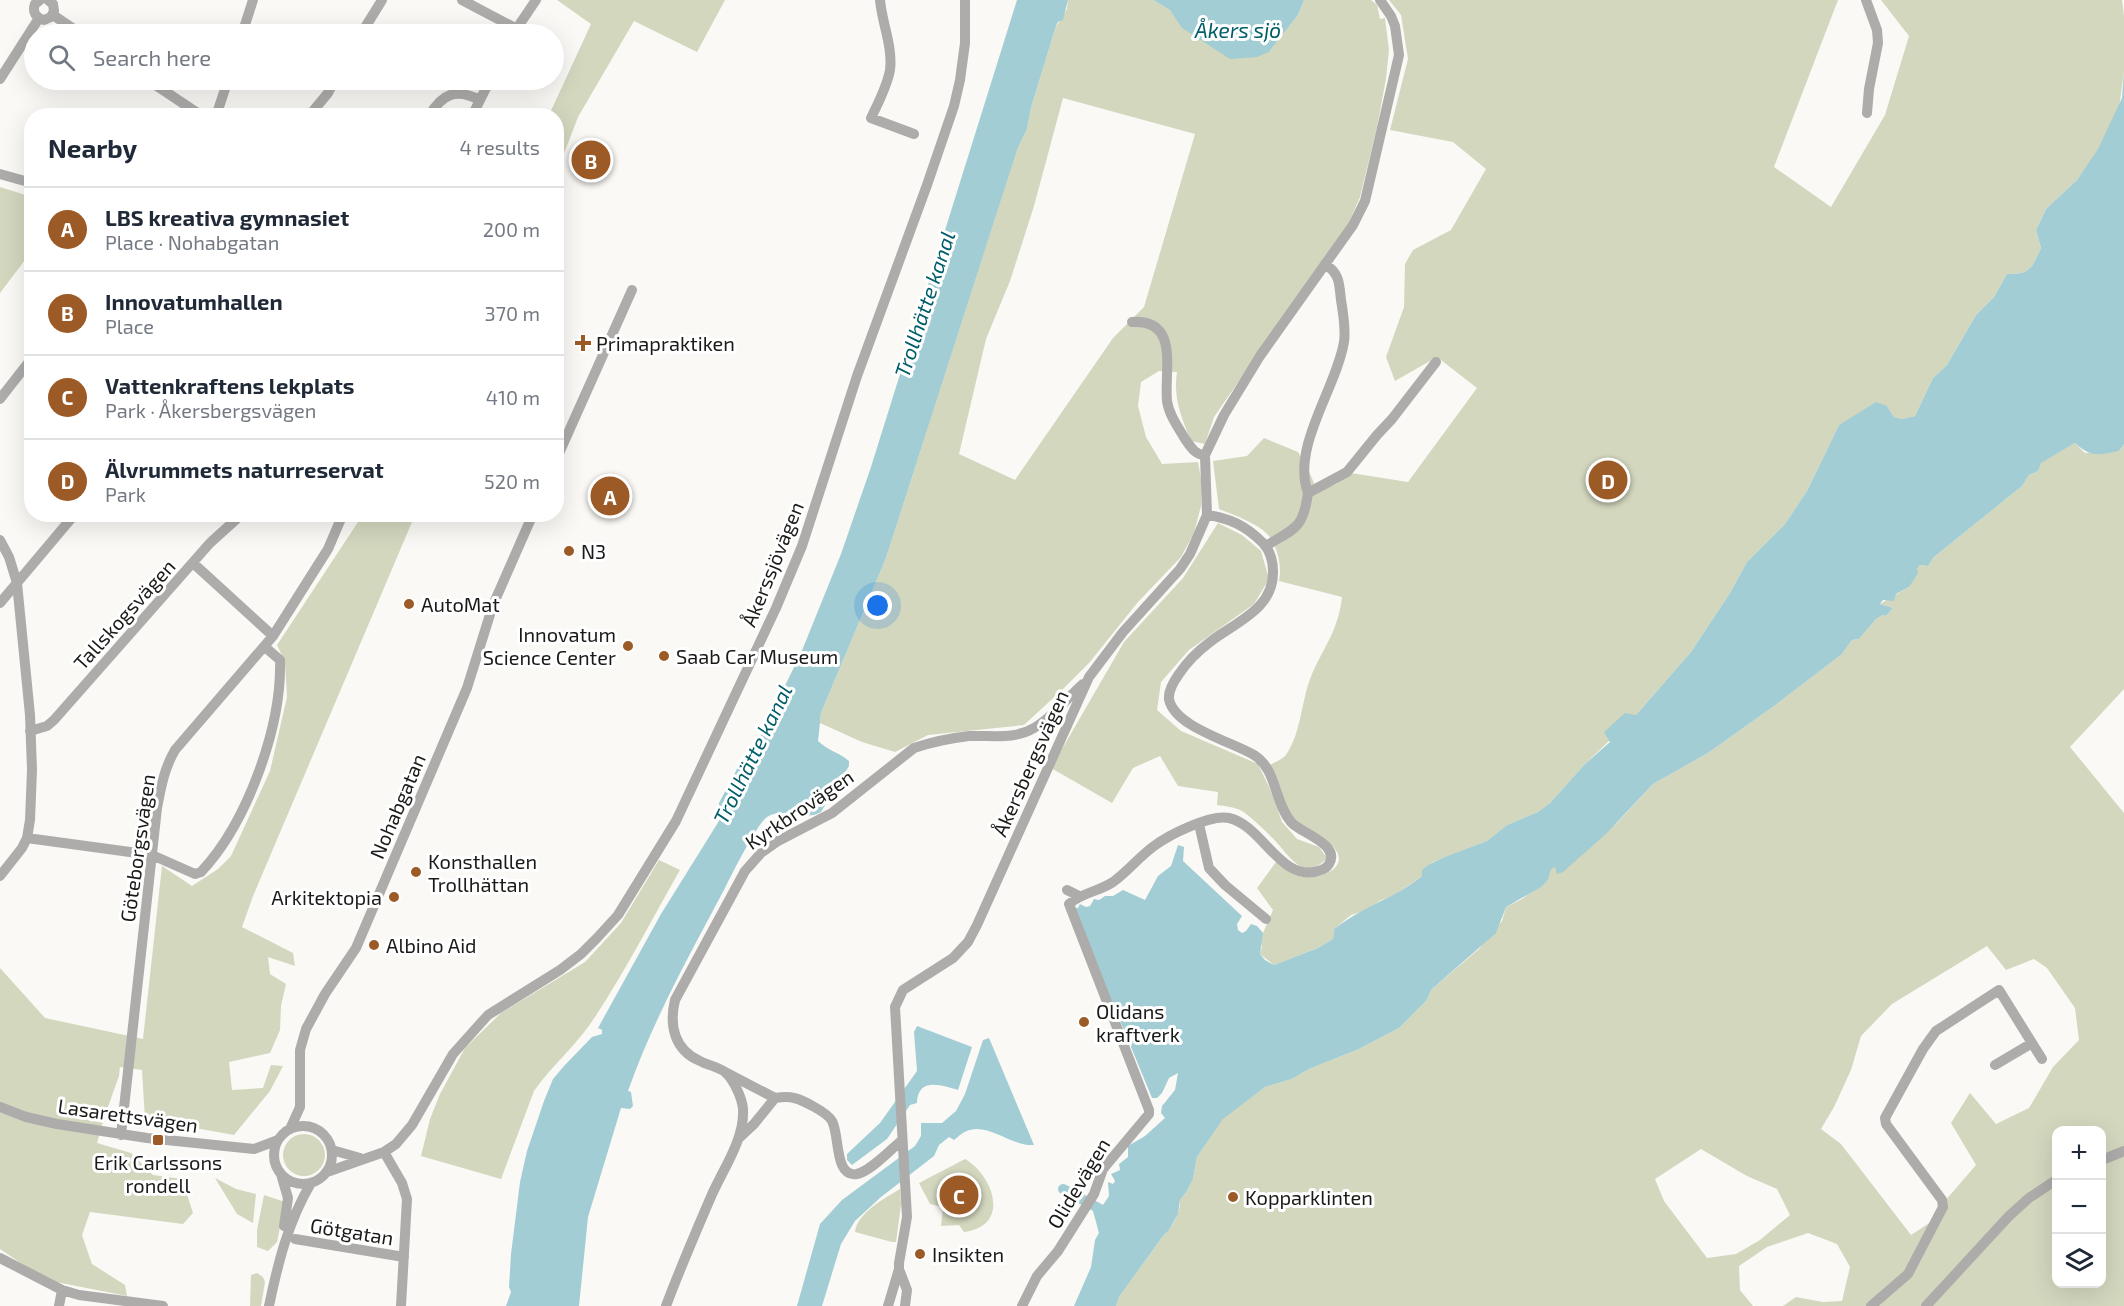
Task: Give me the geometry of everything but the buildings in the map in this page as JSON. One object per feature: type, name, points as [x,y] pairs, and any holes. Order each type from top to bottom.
[{"type":"street","points":[[35,1],[34,12],[39,18],[46,20],[53,15],[54,6],[48,0]]},
{"type":"street","points":[[245,24],[253,0]]},
{"type":"street","points":[[367,24],[382,0]]},
{"type":"street","points":[[462,0],[502,24]]},
{"type":"street","points":[[520,24],[536,0]]},
{"type":"street","points":[[880,0],[890,69],[887,82],[871,118],[914,134]]},
{"type":"street","name":"Åkerssjövägen","points":[[327,1172],[384,1152],[396,1144],[412,1125],[453,1054],[488,1015],[560,970],[581,954],[618,915],[676,821],[802,546],[857,376],[954,106],[965,43],[965,0]]},
{"type":"street","name":"Åkersbergsvägen","points":[[888,1306],[899,1269],[907,1217],[901,1145],[895,1007],[903,990],[953,958],[968,942],[1089,677],[1123,632],[1180,569],[1190,554],[1207,515],[1205,455],[1224,415],[1260,356],[1353,225],[1365,201],[1399,56],[1398,35],[1391,16],[1380,0]]},
{"type":"street","points":[[1866,0],[1877,30],[1878,43],[1869,89],[1868,113]]},
{"type":"street","points":[[53,15],[66,24]]},
{"type":"street","points":[[35,24],[39,18]]},
{"type":"street","points":[[0,79],[24,41]]},
{"type":"street","points":[[163,90],[190,108]]},
{"type":"street","points":[[217,108],[224,90]]},
{"type":"street","points":[[316,108],[330,90]]},
{"type":"street","points":[[476,108],[485,90]]},
{"type":"street","points":[[434,108],[439,101],[455,93],[471,95],[480,100]]},
{"type":"street","points":[[0,174],[24,181]]},
{"type":"street","points":[[1266,546],[1289,534],[1297,527],[1303,516],[1308,493],[1303,477],[1307,448],[1338,364],[1344,340],[1337,275],[1325,264]]},
{"type":"street","points":[[564,442],[632,290]]},
{"type":"street","points":[[1132,322],[1143,322],[1161,331],[1165,342],[1167,404],[1192,449],[1199,455],[1205,455]]},
{"type":"street","points":[[1308,493],[1347,472],[1436,362]]},
{"type":"street","points":[[0,399],[24,368]]},
{"type":"street","points":[[1067,890],[1079,896],[1113,881],[1153,847],[1198,824],[1220,816],[1238,820],[1247,826],[1286,865],[1301,872],[1317,872],[1330,862],[1331,856],[1324,842],[1304,832],[1289,820],[1266,767],[1257,757],[1221,741],[1186,720],[1177,713],[1169,698],[1172,684],[1185,666],[1209,642],[1242,621],[1262,604],[1273,582],[1273,564],[1266,546],[1253,533],[1234,520],[1207,515]]},
{"type":"street","points":[[0,603],[68,522]]},
{"type":"street","name":"Tallskogsvägen","points":[[30,731],[47,726],[54,720],[210,543],[233,522]]},
{"type":"street","name":"Göteborgsvägen","points":[[121,1135],[162,778],[175,750],[273,636],[328,549],[340,522]]},
{"type":"street","name":"Nohabgatan","points":[[290,1129],[300,1107],[300,1050],[306,1029],[325,994],[356,948],[466,688],[493,605],[529,522]]},
{"type":"street","points":[[0,540],[9,557],[17,583],[24,641],[31,780],[27,838],[0,876]]},
{"type":"street","points":[[193,563],[273,636]]},
{"type":"street","points":[[27,838],[152,855],[195,874],[201,872],[234,828],[267,749],[275,714],[280,660],[265,646]]},
{"type":"street","name":"Kyrkbrovägen","points":[[901,1145],[866,1170],[856,1174],[848,1173],[840,1162],[836,1132],[828,1115],[796,1098],[775,1098],[696,1060],[683,1051],[672,1022],[675,1000],[745,871],[755,859],[778,841],[832,813],[914,748],[959,737],[1019,735],[1034,728],[1049,717],[1089,677]]},
{"type":"street","points":[[1198,824],[1209,868],[1225,885],[1266,919]]},
{"type":"street","name":"Olidevägen","points":[[1022,1306],[1029,1288],[1058,1251],[1083,1209],[1095,1194],[1103,1169],[1149,1114],[1069,910],[1069,904],[1079,896]]},
{"type":"street","points":[[1871,1306],[1908,1274],[1943,1207],[1942,1200],[1886,1124],[1885,1118],[1923,1049],[1936,1031],[2000,990],[2042,1059]]},
{"type":"street","points":[[1995,1065],[2032,1043]]},
{"type":"street","points":[[666,1306],[709,1201],[738,1139],[743,1106],[725,1072]]},
{"type":"street","points":[[738,1139],[754,1124],[775,1098]]},
{"type":"street","name":"Lasarettsvägen","points":[[0,1107],[26,1117],[121,1135],[254,1149],[274,1161]]},
{"type":"street","name":"Nohabgatan","points":[[300,1107],[310,1126]]},
{"type":"street","points":[[269,1306],[283,1244],[288,1198],[281,1174],[274,1161],[274,1150],[278,1140],[290,1129],[300,1126],[310,1126],[327,1137],[332,1150],[332,1159],[327,1172],[320,1179],[311,1183],[295,1183],[281,1174]]},
{"type":"street","name":"Lasarettsvägen","points":[[254,1149],[278,1140]]},
{"type":"street","points":[[332,1150],[364,1158]]},
{"type":"street","points":[[2106,1158],[2124,1151]]},
{"type":"street","points":[[384,1152],[400,1179],[407,1199],[401,1306]]},
{"type":"street","points":[[283,1244],[300,1202],[311,1183]]},
{"type":"street","points":[[1926,1306],[2009,1216],[2029,1198],[2052,1183]]},
{"type":"street","name":"Götgatan","points":[[295,1239],[404,1257]]},
{"type":"street","points":[[0,1258],[62,1290],[79,1295],[163,1306]]},
{"type":"street","points":[[899,1269],[907,1290],[905,1306]]},
{"type":"street","points":[[59,1306],[62,1290]]},
{"type":"green space","points":[[557,0],[725,0],[697,52],[634,21],[578,117],[564,154],[564,108],[552,108],[561,90],[564,90],[564,82],[591,24]]},
{"type":"green space","points":[[1068,0],[1153,0],[1170,10],[1175,16],[1269,52],[1298,15],[1304,0],[1371,0],[1377,5],[1380,19],[1385,18],[1389,50],[1377,127],[1360,197],[1349,222],[1214,417],[1205,444],[1191,441],[1184,424],[1177,398],[1177,372],[1159,371],[1141,382],[1138,406],[1146,437],[1162,464],[1198,462],[1201,479],[1201,506],[1194,533],[1181,557],[1138,602],[1089,663],[1024,725],[928,735],[895,752],[862,742],[820,723],[821,713],[886,558],[1018,146],[1027,129],[1031,108],[1055,29],[1067,9]],"holes":[[[1063,98],[1195,134],[1144,307],[1113,338],[1015,480],[959,454],[986,339],[1010,281],[1034,206]]]},
{"type":"green space","points":[[1389,0],[1838,0],[1774,167],[1831,207],[1885,115],[1909,36],[1881,0],[2122,0],[2124,71],[2117,124],[2077,180],[2046,209],[2036,230],[2041,248],[2030,269],[2021,273],[2007,274],[1994,297],[1976,315],[1947,365],[1933,378],[1915,416],[1902,419],[1894,417],[1887,406],[1839,425],[1807,491],[1785,524],[1747,562],[1730,593],[1691,652],[1636,715],[1585,764],[1550,803],[1538,812],[1507,825],[1487,841],[1431,863],[1422,876],[1395,895],[1351,915],[1334,929],[1333,939],[1318,948],[1274,965],[1260,954],[1262,946],[1260,940],[1273,910],[1257,888],[1276,862],[1295,875],[1309,877],[1332,870],[1339,859],[1333,846],[1303,829],[1290,816],[1270,765],[1285,756],[1291,746],[1308,684],[1334,629],[1342,597],[1279,581],[1278,557],[1269,536],[1253,524],[1219,509],[1213,461],[1247,456],[1264,438],[1298,452],[1317,491],[1336,484],[1351,473],[1408,482],[1477,388],[1437,357],[1395,381],[1386,357],[1404,307],[1405,264],[1413,250],[1451,230],[1486,169],[1453,142],[1390,130],[1408,59],[1401,15]]},
{"type":"green space","points":[[0,187],[24,194],[24,261],[0,293]]},
{"type":"green space","points":[[2075,443],[2085,453],[2119,451],[2124,444],[2124,689],[2070,747],[2124,813],[2124,1306],[1783,1306],[1796,1297],[1823,1302],[1842,1301],[1850,1267],[1837,1244],[1808,1233],[1767,1247],[1739,1266],[1740,1290],[1753,1306],[1116,1306],[1119,1297],[1173,1224],[1179,1210],[1180,1200],[1193,1179],[1197,1157],[1224,1117],[1265,1087],[1292,1079],[1399,1028],[1426,1001],[1432,989],[1479,949],[1502,921],[1506,907],[1522,899],[1548,880],[1550,869],[1616,824],[1653,784],[1708,753],[1842,654],[1852,640],[1859,639],[1876,619],[1883,615],[1886,616],[1893,608],[1880,604],[1909,587],[1916,568],[1920,565],[1928,566],[1934,557],[2022,486],[2029,475],[2038,471],[2040,463]],"holes":[[[1987,946],[2006,970],[2034,959],[2047,968],[2075,1008],[2079,1040],[2053,1067],[2029,1108],[1996,1124],[1970,1093],[1951,1123],[1976,1165],[1938,1209],[1931,1222],[1911,1235],[1841,1144],[1821,1129],[1851,1070],[1861,1036],[1892,1004]],[[1701,1149],[1747,1176],[1777,1189],[1790,1215],[1760,1240],[1736,1254],[1707,1258],[1664,1201],[1655,1179]]]},
{"type":"green space","points":[[358,522],[412,522],[253,896],[242,927],[293,953],[295,966],[268,957],[270,974],[286,984],[281,1006],[280,1030],[270,1053],[229,1062],[232,1090],[263,1088],[271,1065],[283,1066],[270,1091],[234,1135],[145,1119],[142,1070],[120,1067],[97,1143],[131,1153],[153,1175],[182,1179],[193,1213],[183,1224],[90,1212],[82,1235],[92,1264],[125,1285],[127,1296],[46,1280],[0,1249],[0,968],[45,1018],[143,1039],[162,866],[192,886],[218,869],[231,856],[270,771],[287,697],[285,662],[277,645]]},
{"type":"green space","points":[[1218,523],[1242,535],[1261,551],[1269,579],[1254,604],[1189,650],[1161,682],[1157,710],[1181,731],[1258,764],[1282,822],[1297,839],[1319,847],[1327,858],[1313,868],[1300,866],[1295,862],[1266,831],[1244,812],[1217,805],[1218,792],[1178,786],[1160,756],[1133,768],[1112,803],[1051,768],[1124,642],[1183,578]]},
{"type":"green space","points":[[659,860],[680,870],[595,1017],[534,1091],[501,1179],[421,1156],[430,1119],[440,1094],[465,1048],[501,1013],[585,962],[621,923]]},
{"type":"green space","points":[[304,1134],[319,1140],[325,1155],[319,1170],[304,1176],[289,1170],[283,1155],[289,1140]]},
{"type":"green space","points":[[965,1159],[984,1177],[990,1188],[993,1211],[988,1220],[979,1228],[964,1232],[959,1225],[941,1226],[943,1207],[930,1204],[919,1183]]},
{"type":"green space","points":[[215,1178],[236,1189],[256,1194],[253,1223],[237,1214]]},
{"type":"green space","points":[[900,1189],[901,1205],[896,1242],[855,1232],[866,1212]]},
{"type":"green space","points":[[264,1195],[285,1202],[277,1242],[268,1251],[257,1247],[257,1230]]},
{"type":"green space","points":[[257,1273],[263,1277],[265,1282],[261,1306],[250,1306],[251,1275]]},
{"type":"water","name":"Trollhätte kanal","points":[[1017,0],[1068,0],[1063,20],[1058,22],[1055,29],[1031,108],[1027,129],[1018,147],[886,558],[821,713],[818,741],[849,761],[849,766],[821,812],[815,815],[780,813],[767,817],[763,821],[739,861],[673,988],[628,1091],[631,1092],[633,1106],[630,1109],[621,1108],[588,1217],[579,1306],[506,1306],[511,1292],[509,1287],[511,1254],[520,1182],[527,1151],[544,1101],[553,1079],[564,1066],[592,1037],[602,1034],[602,1030],[598,1028],[661,914],[719,821],[719,803],[737,769],[752,753],[801,653],[841,554],[871,467]]},
{"type":"water","name":"Åkers sjö","points":[[1153,0],[1304,0],[1298,15],[1269,52],[1257,57],[1230,59],[1182,28],[1170,10]]},
{"type":"water","points":[[2124,71],[2124,444],[2119,451],[2096,454],[2086,451],[2075,443],[2041,463],[2038,471],[2029,475],[2022,486],[1934,557],[1928,566],[1920,565],[1909,587],[1896,594],[1894,601],[1883,600],[1880,604],[1893,608],[1886,616],[1883,615],[1876,619],[1859,639],[1852,640],[1842,654],[1708,753],[1653,784],[1607,833],[1563,872],[1557,874],[1555,867],[1551,869],[1548,880],[1541,887],[1506,907],[1496,933],[1432,989],[1426,1001],[1399,1028],[1292,1079],[1265,1087],[1223,1119],[1197,1157],[1193,1179],[1180,1200],[1178,1214],[1169,1230],[1119,1297],[1116,1306],[1074,1306],[1091,1267],[1095,1240],[1099,1233],[1093,1211],[1101,1208],[1109,1196],[1108,1182],[1113,1184],[1115,1181],[1111,1174],[1120,1170],[1119,1164],[1128,1157],[1128,1146],[1145,1136],[1165,1118],[1161,1113],[1162,1106],[1175,1090],[1178,1073],[1169,1078],[1157,1098],[1152,1098],[1131,1047],[1131,1037],[1124,1030],[1072,908],[1078,908],[1080,904],[1090,906],[1094,899],[1113,896],[1123,890],[1145,900],[1158,876],[1171,866],[1178,845],[1184,847],[1183,861],[1242,916],[1237,924],[1238,930],[1242,933],[1251,924],[1257,926],[1263,933],[1260,954],[1274,965],[1318,948],[1333,939],[1334,929],[1408,886],[1422,876],[1422,870],[1430,864],[1487,841],[1507,825],[1538,812],[1550,803],[1585,764],[1610,742],[1604,732],[1625,713],[1636,715],[1691,652],[1730,593],[1747,562],[1785,524],[1807,491],[1839,425],[1876,402],[1887,406],[1894,417],[1902,419],[1915,416],[1933,378],[1947,365],[1976,315],[1994,297],[2007,274],[2021,273],[2033,265],[2041,248],[2036,230],[2046,209],[2077,180],[2098,149],[2122,98]]},
{"type":"water","points":[[917,1026],[972,1047],[958,1090],[938,1085],[921,1089],[917,1103],[910,1105],[887,1139],[852,1165],[847,1160],[847,1154],[880,1123],[917,1071],[914,1032]]},
{"type":"water","points":[[989,1038],[1034,1145],[1018,1143],[978,1129],[966,1131],[954,1140],[949,1137],[939,1145],[934,1156],[881,1197],[855,1221],[841,1244],[822,1306],[797,1306],[820,1224],[842,1200],[915,1146],[921,1136],[921,1123],[942,1123],[956,1111],[965,1094],[983,1040]]},
{"type":"waterway","points":[[1063,1189],[1113,1216]]},
{"type":"place","name":"Innovatumhallen","points":[[591,160]]},
{"type":"place","name":"Primapraktiken","points":[[583,343]]},
{"type":"place","name":"Älvrummets naturreservat","points":[[1608,480]]},
{"type":"place","name":"LBS kreativa gymnasiet","points":[[610,496]]},
{"type":"place","name":"N3","points":[[569,551]]},
{"type":"place","name":"AutoMat","points":[[409,604]]},
{"type":"place","name":"Innovatum Science Center","points":[[628,646]]},
{"type":"place","name":"Saab Car Museum","points":[[664,656]]},
{"type":"place","name":"Konsthallen Trollhättan","points":[[416,872]]},
{"type":"place","name":"Arkitektopia","points":[[394,897]]},
{"type":"place","name":"Albino Aid","points":[[374,945]]},
{"type":"place","name":"Olidans kraftverk","points":[[1084,1022]]},
{"type":"place","name":"Erik Carlssons rondell","points":[[158,1140]]},
{"type":"place","name":"Vattenkraftens lekplats","points":[[959,1195]]},
{"type":"place","name":"Kopparklinten","points":[[1233,1197]]},
{"type":"place","name":"Insikten","points":[[920,1254]]}]
